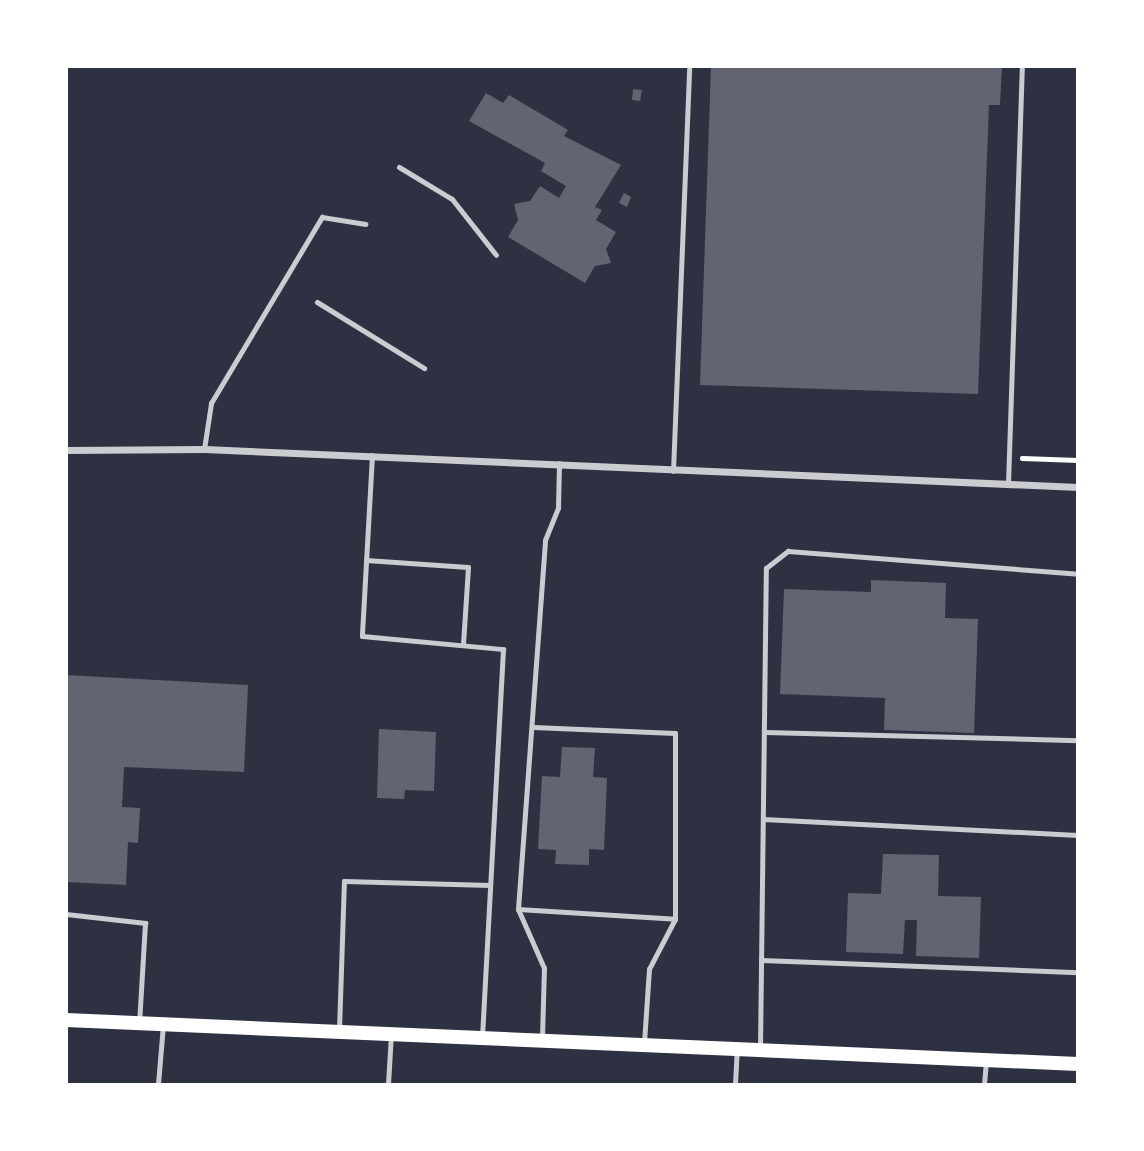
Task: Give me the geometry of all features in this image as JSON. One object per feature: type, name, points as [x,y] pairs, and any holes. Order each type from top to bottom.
[{"type":"main road","points":[[66,1020],[1077,1064]]},
{"type":"street","points":[[66,450],[204,449],[559,463],[673,471],[1077,486]]},
{"type":"lane","points":[[673,471],[689,66]]},
{"type":"lane","points":[[1008,484],[1022,66]]},
{"type":"lane","points":[[399,167],[452,199],[496,255]]},
{"type":"lane","points":[[204,449],[211,403],[322,217],[365,224]]},
{"type":"lane","points":[[317,302],[424,368]]},
{"type":"lane","points":[[372,455],[362,636],[503,649],[482,1038]]},
{"type":"lane","points":[[542,1041],[544,968],[518,909],[545,540],[558,508],[559,463]]},
{"type":"lane","points":[[760,1051],[766,568],[788,551],[1077,574]]},
{"type":"lane","points":[[366,560],[468,567],[463,645]]},
{"type":"lane","points":[[533,727],[674,733],[675,919],[649,969],[643,1046]]},
{"type":"lane","points":[[765,732],[1077,740]]},
{"type":"lane","points":[[763,818],[1077,835]]},
{"type":"lane","points":[[339,1032],[344,881],[490,885]]},
{"type":"lane","points":[[518,909],[675,919]]},
{"type":"lane","points":[[66,914],[145,923],[139,1023]]},
{"type":"lane","points":[[761,960],[1077,972]]},
{"type":"lane","points":[[158,1084],[163,1024]]},
{"type":"lane","points":[[388,1084],[391,1034]]},
{"type":"lane","points":[[735,1084],[737,1049]]},
{"type":"lane","points":[[984,1084],[986,1060]]},
{"type":"path","points":[[1010,457],[1077,460]]},
{"type":"building","points":[[711,66],[1002,66],[1000,105],[989,105],[978,394],[700,385]]},
{"type":"building","points":[[633,89],[642,90],[640,101],[632,100]]},
{"type":"building","points":[[486,93],[503,103],[509,95],[568,130],[564,136],[621,165],[595,207],[602,210],[596,220],[616,232],[606,249],[611,263],[595,266],[585,283],[508,237],[518,220],[514,204],[530,201],[540,186],[559,198],[566,186],[541,171],[545,163],[469,121]]},
{"type":"building","points":[[624,193],[631,197],[627,207],[619,203]]},
{"type":"building","points":[[871,580],[946,583],[945,618],[978,619],[974,733],[884,730],[885,698],[780,694],[784,589],[871,592]]},
{"type":"building","points":[[66,675],[248,685],[244,772],[124,767],[122,807],[140,808],[138,843],[128,842],[126,885],[66,882]]},
{"type":"building","points":[[379,729],[436,732],[434,791],[405,790],[404,799],[377,798]]},
{"type":"building","points":[[562,747],[595,748],[593,777],[607,778],[604,850],[589,849],[589,865],[555,864],[556,850],[538,849],[542,776],[560,777]]},
{"type":"building","points":[[883,854],[939,855],[938,896],[981,897],[979,958],[916,956],[917,920],[905,920],[903,954],[846,952],[848,893],[881,894]]}]
